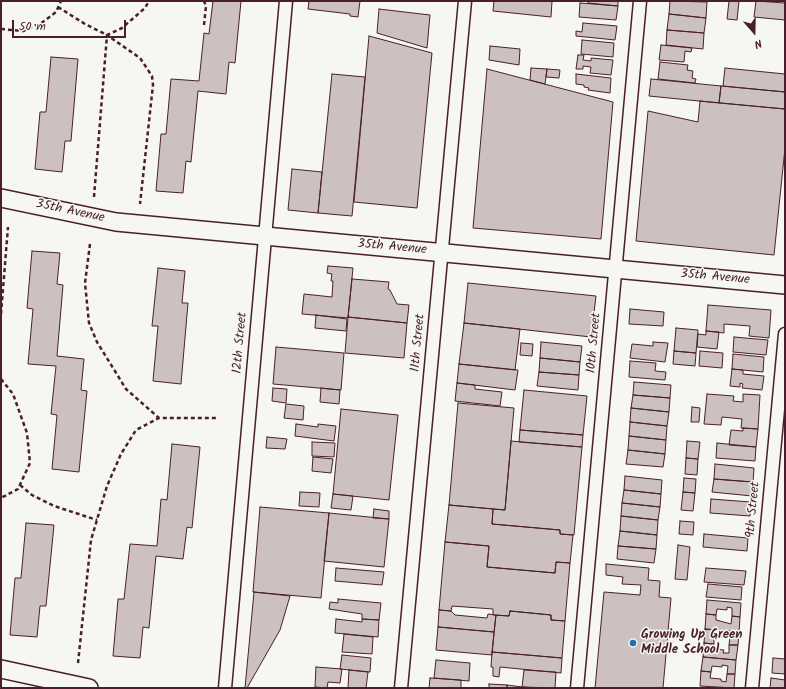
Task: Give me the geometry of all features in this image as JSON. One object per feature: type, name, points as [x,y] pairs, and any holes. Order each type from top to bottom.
[{"type":"street","name":"12th Street","points":[[225,688],[286,1]]},
{"type":"street","name":"11th Street","points":[[401,688],[465,1]]},
{"type":"street","name":"10th Street","points":[[577,688],[640,1]]},
{"type":"street","name":"35th Avenue","points":[[1,198],[116,222],[785,285]]},
{"type":"street","name":"9th Street","points":[[752,688],[785,334]]},
{"type":"street","points":[[1,669],[53,684],[89,688]]},
{"type":"path","points":[[1,29],[23,31],[43,22],[56,12],[61,1]]},
{"type":"path","points":[[107,35],[122,28],[145,8],[149,1]]},
{"type":"path","points":[[204,1],[206,6],[204,25]]},
{"type":"path","points":[[58,7],[85,24],[107,35],[140,58],[152,76],[153,85],[140,204]]},
{"type":"path","points":[[94,197],[107,35]]},
{"type":"path","points":[[1,314],[8,227]]},
{"type":"path","points":[[90,244],[85,283],[89,323],[94,336],[126,389],[159,418]]},
{"type":"path","points":[[1,379],[13,394],[27,433],[30,463],[18,489],[1,498]]},
{"type":"path","points":[[78,663],[91,540],[107,486],[121,454],[136,430],[159,418],[218,418]]},
{"type":"path","points":[[20,485],[32,495],[54,506],[97,520]]},
{"type":"building","points":[[213,1],[241,1],[235,63],[229,62],[226,94],[198,91],[191,162],[186,161],[183,193],[156,191],[161,134],[166,134],[171,79],[199,81],[204,33],[209,34]]},
{"type":"building","points":[[309,1],[360,1],[358,17],[350,16],[350,14],[308,9]]},
{"type":"building","points":[[494,1],[552,1],[551,17],[493,11]]},
{"type":"building","points":[[588,1],[618,1],[618,6],[588,3]]},
{"type":"building","points":[[670,1],[707,2],[706,18],[669,14]]},
{"type":"building","points":[[729,1],[739,1],[737,20],[727,19]]},
{"type":"building","points":[[756,1],[785,3],[785,20],[754,17]]},
{"type":"building","points":[[580,3],[618,6],[616,20],[579,17]]},
{"type":"building","points":[[379,9],[430,15],[427,48],[377,33]]},
{"type":"building","points":[[669,14],[706,18],[704,33],[667,30]]},
{"type":"building","points":[[583,23],[617,26],[615,40],[576,36],[576,31],[582,32]]},
{"type":"building","points":[[667,30],[704,33],[703,49],[666,45]]},
{"type":"building","points":[[369,36],[432,53],[417,208],[354,202]]},
{"type":"building","points":[[582,40],[614,43],[613,57],[581,54]]},
{"type":"building","points":[[661,45],[692,48],[691,52],[685,51],[684,62],[659,60]]},
{"type":"building","points":[[490,46],[520,49],[519,65],[489,60]]},
{"type":"building","points":[[578,55],[584,55],[583,60],[591,61],[591,58],[613,60],[611,75],[590,73],[591,67],[583,66],[583,69],[576,69]]},
{"type":"building","points":[[51,57],[78,59],[71,141],[65,141],[62,172],[35,169],[40,112],[46,112]]},
{"type":"building","points":[[660,62],[688,65],[687,70],[693,71],[692,78],[696,79],[695,83],[658,79]]},
{"type":"building","points":[[531,68],[547,69],[545,84],[530,80]]},
{"type":"building","points":[[725,68],[785,74],[785,92],[723,86]]},
{"type":"building","points":[[487,69],[613,102],[601,239],[473,228]]},
{"type":"building","points":[[547,69],[560,70],[559,78],[546,77]]},
{"type":"building","points":[[332,74],[365,77],[352,216],[318,213]]},
{"type":"building","points":[[576,74],[611,78],[610,93],[588,90],[589,88],[584,87],[584,85],[576,84]]},
{"type":"building","points":[[651,79],[721,86],[719,103],[649,96]]},
{"type":"building","points":[[721,86],[785,92],[785,109],[719,103]]},
{"type":"building","points":[[700,101],[785,109],[785,148],[774,255],[636,241],[648,111],[698,122]]},
{"type":"building","points":[[292,169],[322,172],[318,213],[288,210]]},
{"type":"building","points":[[32,251],[60,253],[57,284],[63,285],[57,356],[84,359],[81,390],[87,391],[79,472],[52,469],[57,415],[51,414],[56,366],[28,364],[33,309],[27,308]]},
{"type":"building","points":[[328,266],[353,268],[348,318],[302,314],[304,294],[332,297],[333,281],[331,281],[332,274],[327,273]]},
{"type":"building","points":[[158,268],[185,271],[182,303],[188,303],[181,384],[153,381],[158,326],[152,326]]},
{"type":"building","points":[[352,279],[389,282],[388,289],[390,290],[397,304],[409,305],[407,323],[348,317]]},
{"type":"building","points":[[468,283],[596,296],[591,337],[464,323]]},
{"type":"building","points":[[708,305],[771,310],[769,338],[749,336],[750,326],[724,324],[724,333],[706,331]]},
{"type":"building","points":[[630,309],[664,312],[663,326],[629,324]]},
{"type":"building","points":[[316,315],[347,319],[346,331],[315,328]]},
{"type":"building","points":[[348,317],[407,323],[404,358],[345,353]]},
{"type":"building","points":[[464,323],[520,329],[515,370],[459,364]]},
{"type":"building","points":[[676,328],[698,330],[696,353],[674,351]]},
{"type":"building","points":[[706,331],[719,332],[717,349],[697,347],[698,334],[706,335]]},
{"type":"building","points":[[734,337],[768,340],[766,355],[733,352]]},
{"type":"building","points":[[541,342],[582,346],[580,362],[540,358]]},
{"type":"building","points":[[653,342],[668,343],[665,362],[630,358],[632,344],[653,346]]},
{"type":"building","points":[[521,343],[533,344],[532,356],[520,355]]},
{"type":"building","points":[[276,347],[344,353],[341,390],[273,384]]},
{"type":"building","points":[[674,351],[696,353],[695,366],[673,364]]},
{"type":"building","points":[[700,351],[723,353],[722,368],[699,366]]},
{"type":"building","points":[[733,354],[764,357],[763,372],[732,369]]},
{"type":"building","points":[[540,358],[580,362],[579,375],[539,372]]},
{"type":"building","points":[[630,361],[656,363],[655,371],[666,372],[665,380],[629,377]]},
{"type":"building","points":[[459,364],[518,370],[515,390],[457,383]]},
{"type":"building","points":[[732,369],[743,370],[743,374],[764,376],[762,390],[742,388],[743,384],[740,383],[740,387],[730,386]]},
{"type":"building","points":[[539,372],[579,375],[578,390],[537,386]]},
{"type":"building","points":[[634,382],[671,385],[670,398],[633,395]]},
{"type":"building","points":[[457,383],[475,385],[475,389],[502,392],[500,406],[455,401]]},
{"type":"building","points":[[273,388],[287,389],[286,403],[272,401]]},
{"type":"building","points":[[321,388],[340,390],[339,404],[320,402]]},
{"type":"building","points":[[524,390],[587,396],[583,435],[520,430]]},
{"type":"building","points":[[707,394],[734,396],[733,401],[743,402],[743,394],[760,395],[758,429],[741,428],[742,419],[722,417],[721,425],[704,424]]},
{"type":"building","points":[[633,395],[670,398],[669,412],[631,408]]},
{"type":"building","points":[[458,403],[514,408],[505,510],[449,505]]},
{"type":"building","points":[[286,404],[304,406],[303,420],[284,418]]},
{"type":"building","points":[[692,407],[700,408],[699,422],[691,422]]},
{"type":"building","points":[[631,408],[669,412],[667,426],[630,422]]},
{"type":"building","points":[[341,409],[398,415],[389,500],[333,494]]},
{"type":"building","points":[[630,422],[667,426],[666,440],[629,436]]},
{"type":"building","points":[[296,424],[318,427],[318,424],[336,426],[334,441],[295,436]]},
{"type":"building","points":[[743,428],[758,429],[756,447],[729,445],[731,430],[743,431]]},
{"type":"building","points":[[520,430],[583,435],[582,447],[519,442]]},
{"type":"building","points":[[629,436],[666,440],[665,454],[628,450]]},
{"type":"building","points":[[267,437],[287,439],[285,449],[266,448]]},
{"type":"building","points":[[511,441],[582,447],[574,535],[560,534],[560,530],[492,524],[493,509],[505,510]]},
{"type":"building","points":[[687,441],[700,442],[698,459],[686,458]]},
{"type":"building","points":[[312,442],[335,443],[334,457],[312,456]]},
{"type":"building","points":[[717,443],[756,447],[755,461],[716,458]]},
{"type":"building","points":[[172,444],[200,447],[192,528],[187,527],[183,559],[156,556],[149,628],[143,627],[140,658],[113,656],[118,599],[124,599],[130,544],[157,546],[161,499],[167,500]]},
{"type":"building","points":[[628,450],[665,454],[663,467],[626,464]]},
{"type":"building","points":[[313,457],[333,459],[331,473],[312,471]]},
{"type":"building","points":[[686,458],[698,459],[697,475],[685,474]]},
{"type":"building","points":[[715,464],[754,468],[753,482],[714,479]]},
{"type":"building","points":[[625,476],[662,480],[661,494],[624,490]]},
{"type":"building","points":[[684,478],[696,479],[695,493],[683,492]]},
{"type":"building","points":[[714,479],[753,482],[752,496],[712,492]]},
{"type":"building","points":[[624,490],[661,494],[660,507],[622,503]]},
{"type":"building","points":[[300,492],[320,493],[319,507],[299,506]]},
{"type":"building","points":[[683,492],[695,493],[693,511],[681,510]]},
{"type":"building","points":[[333,494],[353,496],[351,510],[331,508]]},
{"type":"building","points":[[711,499],[751,502],[750,516],[710,513]]},
{"type":"building","points":[[622,503],[660,507],[658,520],[621,516]]},
{"type":"building","points":[[449,505],[493,509],[492,524],[560,530],[560,534],[573,535],[570,563],[556,562],[555,573],[487,567],[489,546],[445,542]]},
{"type":"building","points":[[260,507],[329,513],[321,598],[253,592]]},
{"type":"building","points":[[374,509],[389,511],[389,519],[373,518]]},
{"type":"building","points":[[329,513],[389,519],[384,567],[324,561]]},
{"type":"building","points":[[621,516],[658,520],[657,535],[620,531]]},
{"type":"building","points":[[680,521],[694,522],[693,535],[679,534]]},
{"type":"building","points":[[26,523],[54,525],[46,606],[40,606],[37,637],[10,635],[15,578],[21,578]]},
{"type":"building","points":[[620,531],[657,535],[656,549],[618,546]]},
{"type":"building","points":[[704,534],[748,538],[747,551],[703,547]]},
{"type":"building","points":[[445,542],[489,546],[487,567],[555,573],[556,562],[570,563],[565,621],[551,620],[551,615],[510,611],[509,616],[493,615],[493,609],[452,606],[451,611],[439,610]]},
{"type":"building","points":[[678,545],[690,547],[687,580],[675,579]]},
{"type":"building","points":[[618,546],[656,549],[654,563],[617,559]]},
{"type":"building","name":"Growing Up Green Middle School","points":[[606,564],[649,568],[648,580],[660,581],[659,597],[671,598],[663,688],[595,688],[604,592],[640,595],[641,585],[622,584],[623,577],[606,575]]},
{"type":"building","points":[[336,568],[384,572],[382,585],[335,581]]},
{"type":"building","points":[[706,568],[746,571],[744,585],[704,582]]},
{"type":"building","points":[[708,584],[742,587],[741,600],[706,597]]},
{"type":"building","points":[[254,592],[290,596],[280,630],[247,688],[245,688]]},
{"type":"building","points":[[338,599],[381,603],[379,620],[362,619],[362,614],[329,609],[330,602],[338,603]]},
{"type":"building","points":[[707,600],[741,603],[740,617],[732,616],[732,608],[727,607],[727,610],[717,609],[716,615],[706,614]]},
{"type":"building","points":[[439,610],[451,611],[455,615],[487,618],[488,614],[496,615],[494,632],[438,627]]},
{"type":"building","points":[[510,611],[551,615],[551,620],[565,621],[562,658],[492,652],[496,615],[509,616]]},
{"type":"building","points":[[706,614],[716,615],[716,620],[731,624],[732,616],[740,617],[739,632],[705,629]]},
{"type":"building","points":[[336,619],[362,622],[362,619],[379,620],[378,637],[335,633]]},
{"type":"building","points":[[438,627],[494,632],[492,655],[436,650]]},
{"type":"building","points":[[705,629],[739,632],[738,645],[729,645],[730,637],[714,637],[714,644],[704,643]]},
{"type":"building","points":[[344,634],[373,637],[372,654],[342,652]]},
{"type":"building","points":[[704,643],[714,644],[713,649],[724,650],[723,653],[729,653],[729,645],[738,645],[736,660],[703,657]]},
{"type":"building","points":[[492,652],[562,658],[561,673],[500,667],[499,677],[493,676],[493,667],[491,667]]},
{"type":"building","points":[[342,655],[371,658],[370,672],[340,669]]},
{"type":"building","points":[[703,657],[736,660],[735,674],[727,674],[728,666],[722,665],[722,667],[712,666],[711,672],[701,671]]},
{"type":"building","points":[[773,658],[785,659],[785,674],[772,673]]},
{"type":"building","points":[[436,660],[470,663],[469,681],[434,678]]},
{"type":"building","points":[[316,667],[342,669],[340,683],[328,682],[327,688],[315,687]]},
{"type":"building","points":[[349,670],[368,672],[366,688],[348,688]]},
{"type":"building","points":[[524,670],[556,672],[555,688],[522,687]]},
{"type":"building","points":[[701,671],[711,672],[710,678],[721,679],[721,681],[726,682],[727,674],[735,674],[734,688],[700,686]]},
{"type":"building","points":[[430,678],[461,680],[461,688],[429,688]]},
{"type":"building","points":[[771,678],[785,680],[785,688],[770,688]]},
{"type":"building","points":[[489,684],[507,685],[507,688],[489,688]]},
{"type":"building","points":[[507,685],[522,687],[538,688],[507,688]]},
{"type":"place","name":"Growing Up Green Middle School","points":[[633,643]]}]
